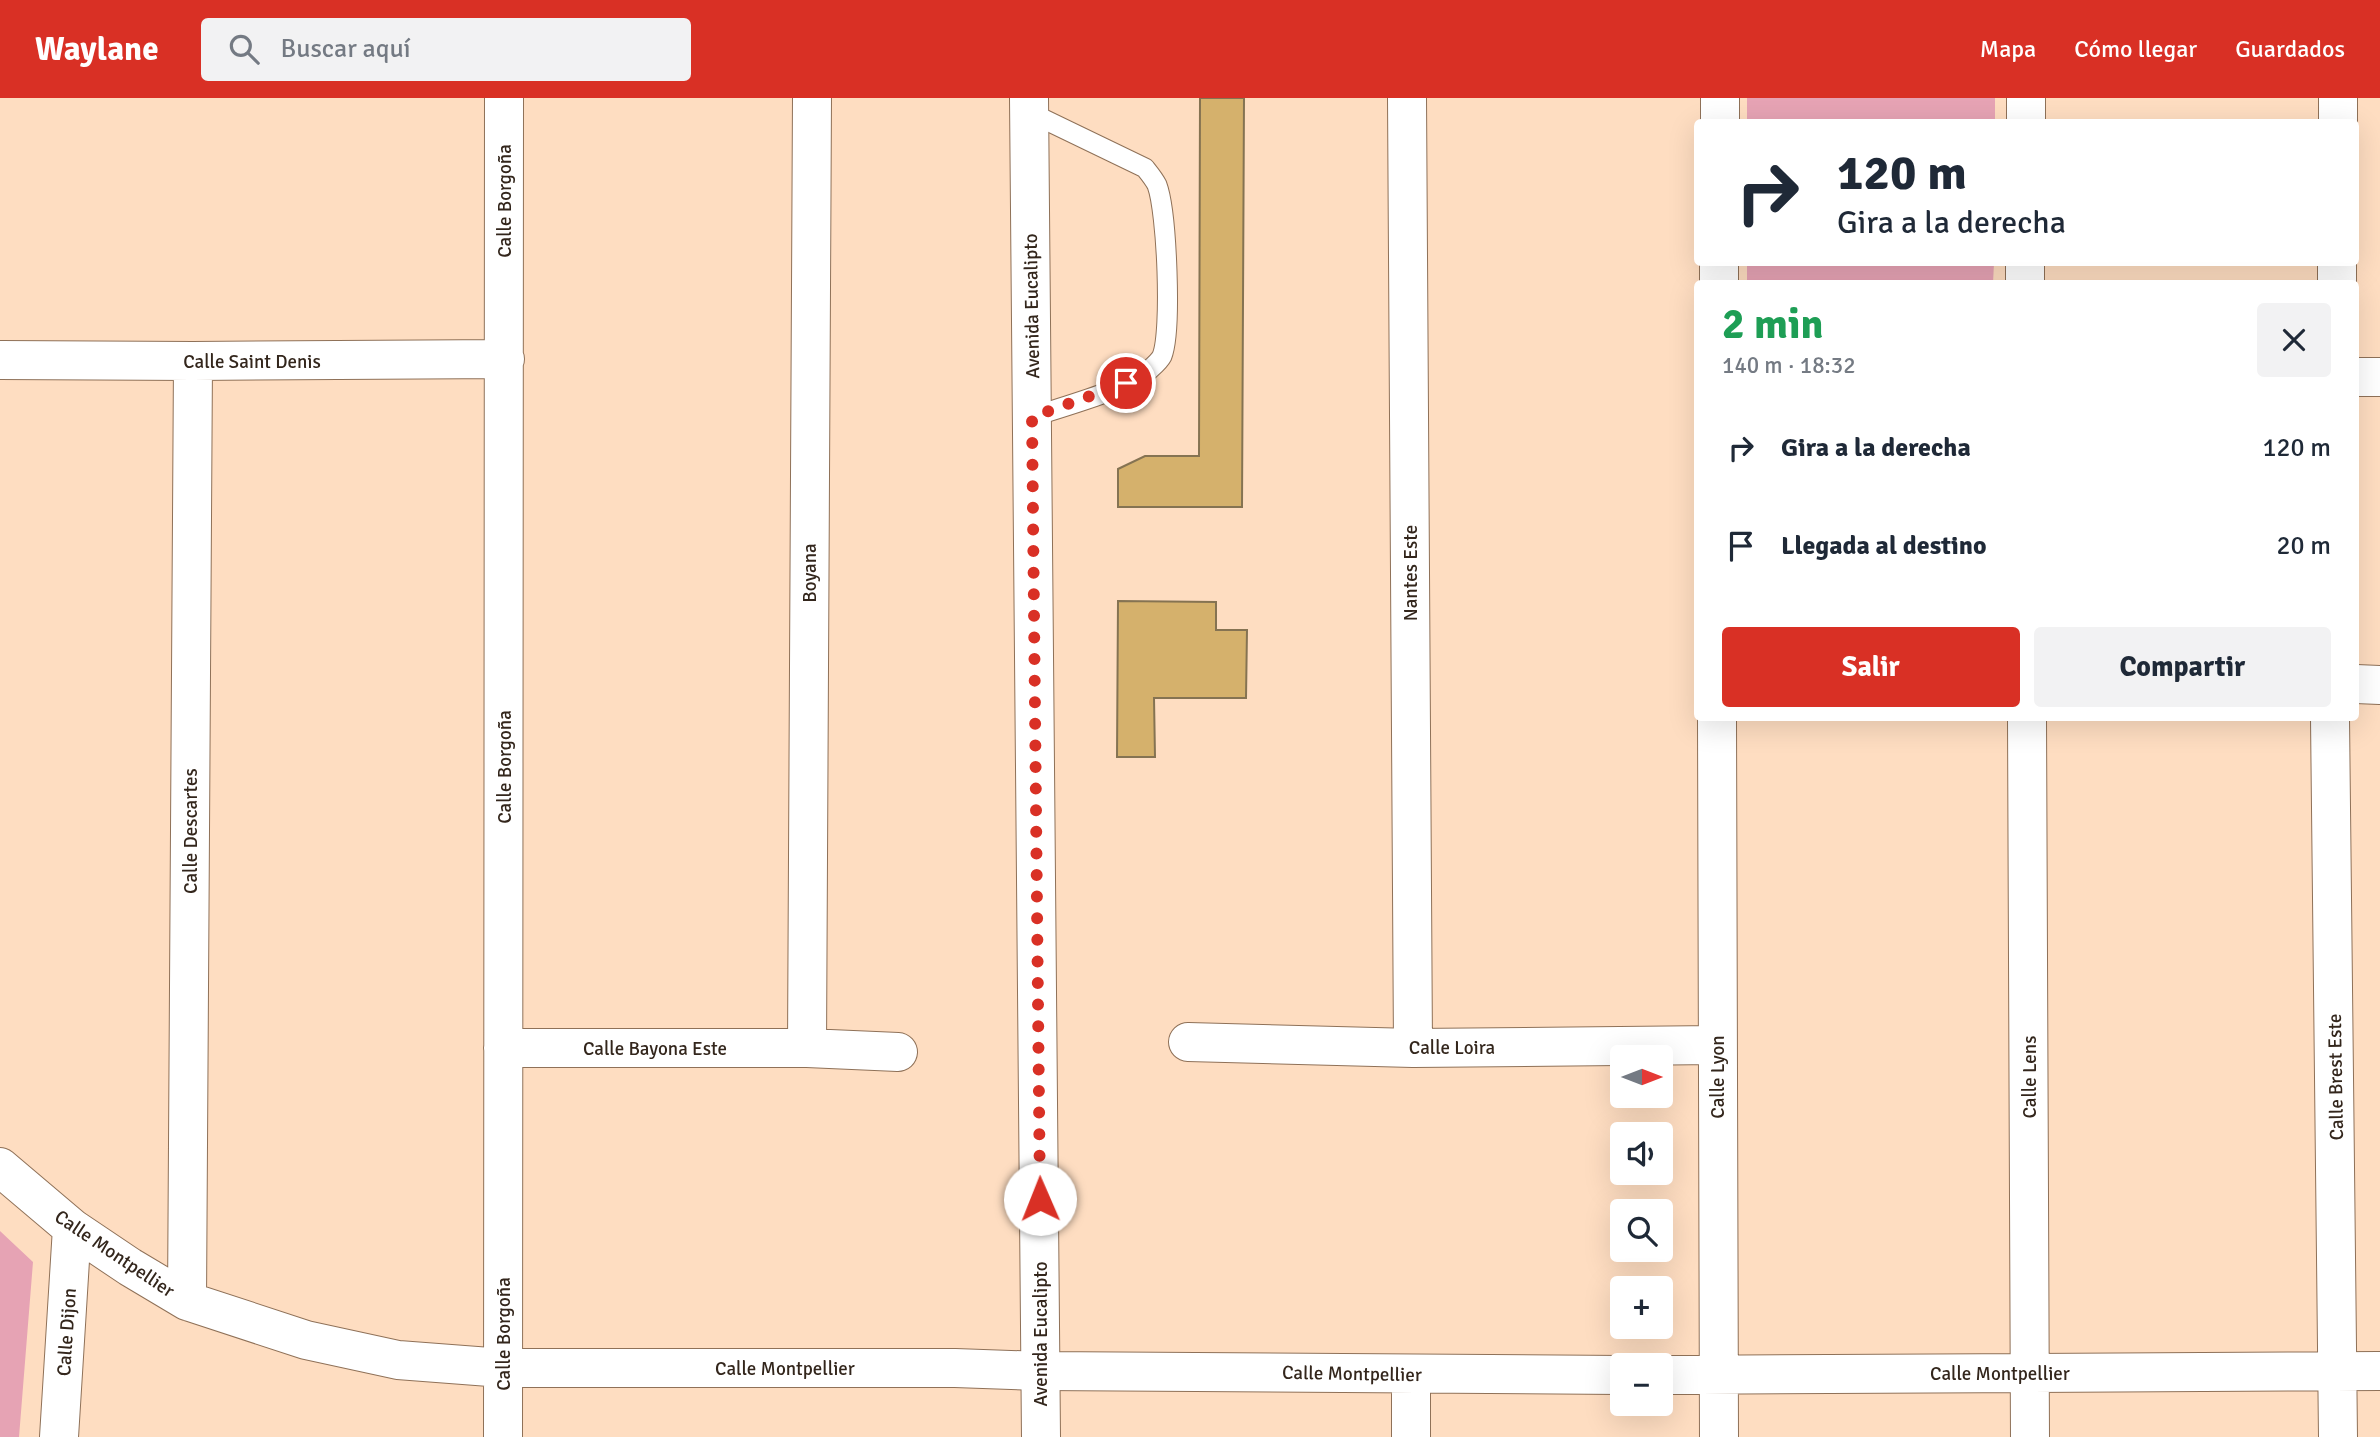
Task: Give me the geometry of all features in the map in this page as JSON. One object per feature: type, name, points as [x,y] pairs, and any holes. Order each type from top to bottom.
[{"type":"street","name":"Calle Borgoña","points":[[503,1437],[504,98]]},
{"type":"street","name":"Boyana","points":[[807,1048],[812,98]]},
{"type":"street","name":"Nantes Este","points":[[1407,98],[1413,1048]]},
{"type":"street","points":[[1720,98],[1720,119]]},
{"type":"street","points":[[2026,98],[2026,119]]},
{"type":"street","points":[[2338,98],[2338,119]]},
{"type":"street","name":"Avenida Eucalipto","points":[[1029,105],[1041,1437]]},
{"type":"street","name":"Calle Saint Denis","points":[[0,360],[505,359]]},
{"type":"street","name":"Calle Descartes","points":[[187,1301],[193,361]]},
{"type":"street","points":[[2359,377],[2380,377]]},
{"type":"street","points":[[2359,684],[2380,685]]},
{"type":"street","name":"Calle Lyon","points":[[1717,721],[1719,1437]]},
{"type":"street","name":"Calle Lens","points":[[2027,721],[2030,1437]]},
{"type":"street","name":"Calle Brest Este","points":[[2330,721],[2338,1437]]},
{"type":"street","name":"Calle Loira","points":[[1188,1042],[1413,1048],[1716,1045]]},
{"type":"street","name":"Calle Bayona Este","points":[[503,1048],[807,1048],[898,1052]]},
{"type":"street","name":"Calle Montpellier","points":[[0,1167],[72,1228],[187,1301],[306,1340],[398,1360],[503,1368],[955,1368],[1041,1371],[1610,1374]]},
{"type":"street","name":"Calle Dijon","points":[[59,1437],[72,1228]]},
{"type":"street","name":"Calle Montpellier","points":[[1673,1375],[2380,1371]]},
{"type":"street","points":[[1411,1374],[1411,1437]]},
{"type":"lane","points":[[1029,105],[1145,167],[1156,184],[1164,214],[1167,253],[1167,313],[1161,357],[1143,375],[1108,391],[1032,417]]},
{"type":"shaded area","points":[[1747,98],[1995,98],[1995,119],[1747,119]]},
{"type":"shaded area","points":[[1747,266],[1994,266],[1993,280],[1747,280]]},
{"type":"shaded area","points":[[0,1231],[33,1262],[19,1437],[0,1437]]},
{"type":"building","points":[[1200,98],[1244,98],[1242,507],[1118,507],[1118,469],[1145,456],[1199,456]]},
{"type":"building","points":[[1118,601],[1216,602],[1216,630],[1247,630],[1246,698],[1154,698],[1155,757],[1117,757]]},
{"type":"route","points":[[1040,1199],[1032,417],[1126,383]]}]
